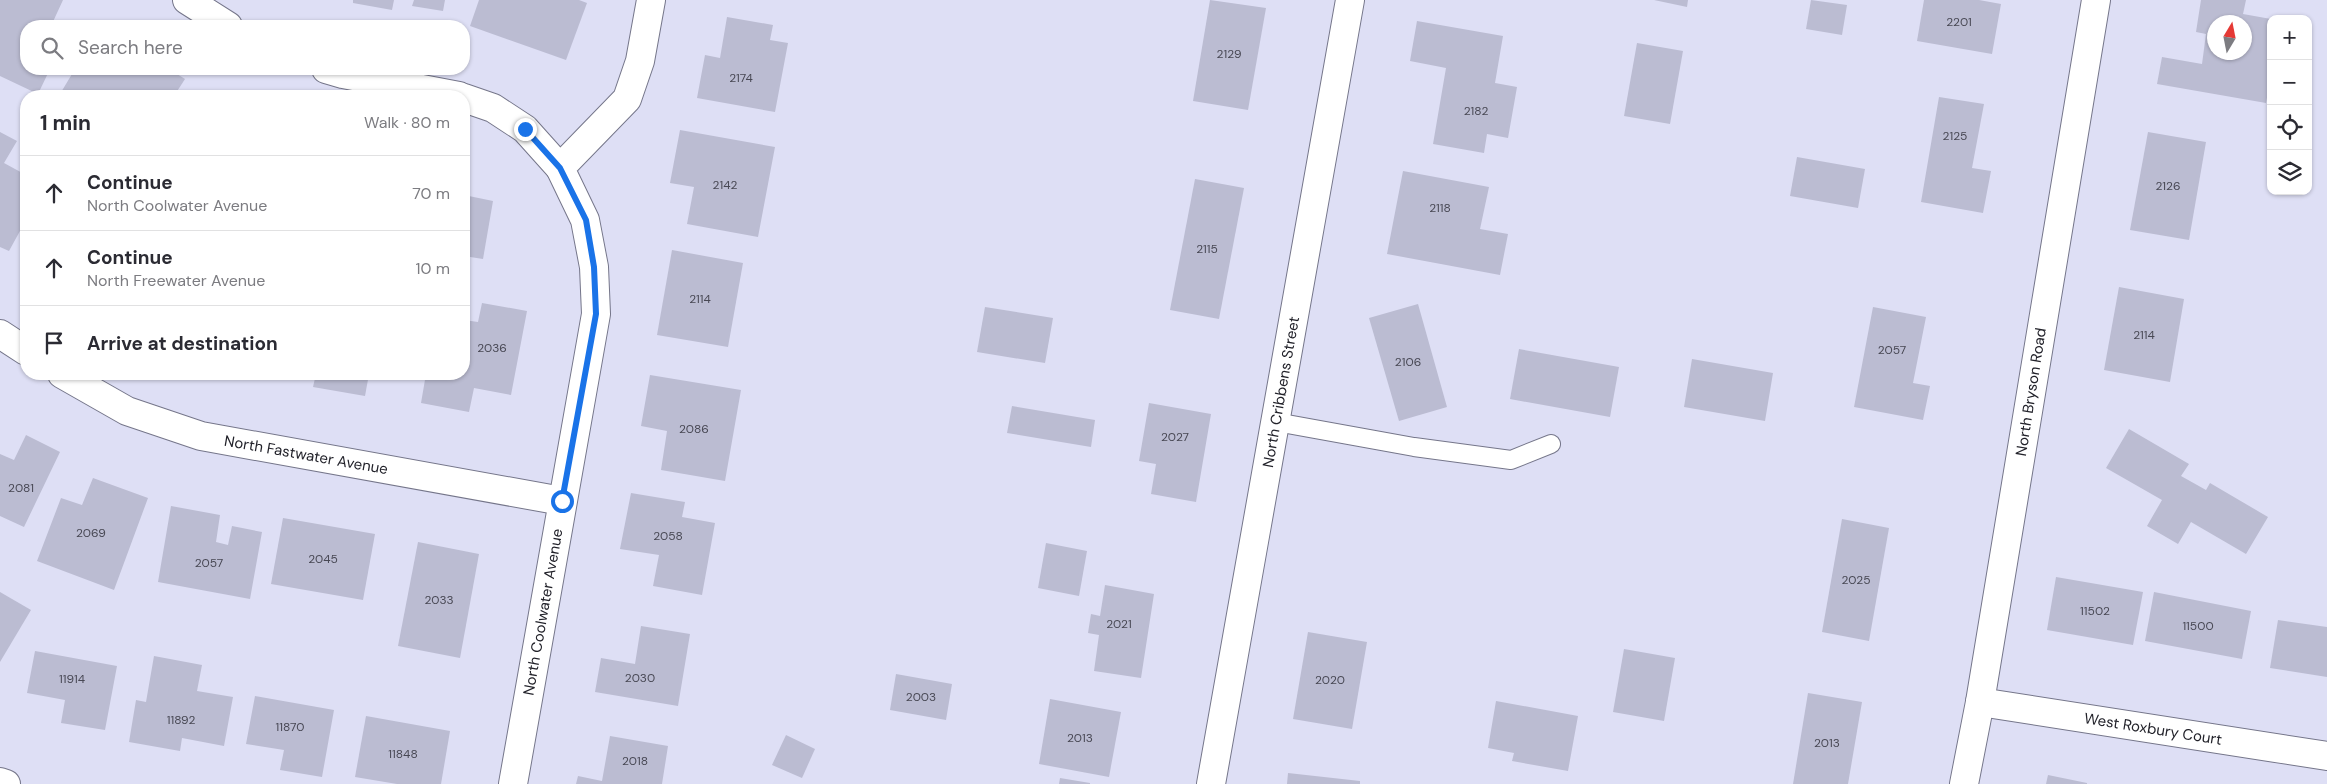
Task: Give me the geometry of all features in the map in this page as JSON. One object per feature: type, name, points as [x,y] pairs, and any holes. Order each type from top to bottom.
[{"type":"street","points":[[187,0],[219,20]]},
{"type":"street","points":[[560,168],[627,99],[640,61],[651,0]]},
{"type":"street","name":"North Cribbens Street","points":[[1211,784],[1350,0]]},
{"type":"street","name":"North Bryson Road","points":[[1964,784],[1980,702],[2096,0]]},
{"type":"street","points":[[348,75],[427,90]]},
{"type":"street","name":"North Coolwater Avenue","points":[[470,100],[493,108],[525,129],[560,168],[586,220],[594,267],[596,314],[513,784]]},
{"type":"street","points":[[0,334],[20,347]]},
{"type":"street","name":"North Fastwater Avenue","points":[[73,380],[127,411],[202,436],[562,501]]},
{"type":"street","name":"West Roxbury Court","points":[[1980,702],[2327,756]]},
{"type":"street","points":[[0,782],[6,784]]},
{"type":"lane","points":[[1276,422],[1414,446],[1512,460],[1551,444]]},
{"type":"building","points":[[0,0],[63,0],[54,20],[20,20],[20,75],[47,75],[40,90],[30,90],[0,76]]},
{"type":"building","points":[[353,0],[394,0],[392,10],[353,3]]},
{"type":"building","points":[[414,0],[445,0],[443,11],[412,6]]},
{"type":"building","points":[[479,0],[579,0],[587,3],[566,60],[470,26]]},
{"type":"building","points":[[1210,0],[1266,8],[1248,110],[1193,101]]},
{"type":"building","points":[[1654,0],[1688,0],[1687,7]]},
{"type":"building","points":[[1811,0],[1847,5],[1842,35],[1806,29]]},
{"type":"building","points":[[1924,0],[1979,0],[2001,4],[1992,54],[1917,41]]},
{"type":"building","points":[[2201,0],[2246,0],[2243,14],[2249,15],[2207,15],[2207,60],[2252,60],[2252,16],[2267,18],[2266,103],[2157,84],[2162,57],[2202,64],[2206,34],[2196,32]]},
{"type":"building","points":[[727,17],[773,25],[770,40],[788,43],[775,112],[697,98],[705,55],[720,58]]},
{"type":"building","points":[[1417,21],[1503,36],[1495,83],[1517,87],[1508,138],[1487,134],[1484,153],[1433,144],[1446,68],[1410,61]]},
{"type":"building","points":[[1637,43],[1683,51],[1670,124],[1624,116]]},
{"type":"building","points":[[71,75],[179,75],[185,79],[178,90],[62,90]]},
{"type":"building","points":[[1939,97],[1984,104],[1972,168],[1991,171],[1983,213],[1921,202]]},
{"type":"building","points":[[680,130],[775,147],[758,237],[687,224],[694,187],[670,183]]},
{"type":"building","points":[[0,132],[17,141],[4,163],[20,172],[20,231],[9,251],[0,247]]},
{"type":"building","points":[[2148,132],[2206,142],[2189,240],[2130,230]]},
{"type":"building","points":[[1797,157],[1865,169],[1858,208],[1790,196]]},
{"type":"building","points":[[1403,171],[1489,187],[1480,229],[1508,234],[1500,275],[1387,254]]},
{"type":"building","points":[[1195,179],[1244,188],[1219,319],[1170,310]]},
{"type":"building","points":[[470,196],[493,201],[483,259],[470,257]]},
{"type":"building","points":[[672,250],[743,263],[728,347],[657,335]]},
{"type":"building","points":[[2119,287],[2184,299],[2170,382],[2104,370]]},
{"type":"building","points":[[482,303],[527,311],[511,395],[474,388],[469,412],[421,403],[425,380],[470,380],[470,321],[478,322]]},
{"type":"building","points":[[1418,304],[1447,407],[1399,421],[1369,318]]},
{"type":"building","points":[[985,307],[1053,318],[1045,363],[977,352]]},
{"type":"building","points":[[1873,307],[1926,317],[1913,383],[1930,386],[1923,420],[1854,407]]},
{"type":"building","points":[[1519,349],[1619,367],[1610,417],[1510,399]]},
{"type":"building","points":[[1692,359],[1773,373],[1765,421],[1684,407]]},
{"type":"building","points":[[650,375],[741,390],[725,481],[661,470],[667,431],[641,426]]},
{"type":"building","points":[[315,380],[368,380],[365,396],[313,387]]},
{"type":"building","points":[[1149,403],[1211,414],[1196,502],[1151,494],[1156,464],[1139,461]]},
{"type":"building","points":[[1012,406],[1095,420],[1091,447],[1007,433]]},
{"type":"building","points":[[2129,429],[2189,464],[2181,476],[2206,490],[2210,483],[2268,517],[2246,554],[2191,522],[2178,544],[2147,526],[2162,500],[2106,468]]},
{"type":"building","points":[[26,435],[60,452],[24,527],[0,516],[0,454],[14,460]]},
{"type":"building","points":[[93,478],[148,498],[114,590],[37,561],[61,498],[82,505]]},
{"type":"building","points":[[631,493],[685,502],[682,517],[715,523],[702,595],[653,586],[659,555],[620,549]]},
{"type":"building","points":[[171,506],[220,515],[216,542],[228,545],[232,526],[262,532],[250,599],[158,582]]},
{"type":"building","points":[[283,518],[375,534],[363,600],[271,584]]},
{"type":"building","points":[[1842,519],[1889,528],[1869,641],[1822,632]]},
{"type":"building","points":[[418,542],[479,554],[460,658],[398,646]]},
{"type":"building","points":[[1046,543],[1087,551],[1079,596],[1038,588]]},
{"type":"building","points":[[2056,577],[2143,592],[2133,645],[2047,630]]},
{"type":"building","points":[[1105,585],[1154,594],[1141,678],[1094,671],[1099,635],[1088,633],[1091,614],[1100,616]]},
{"type":"building","points":[[0,592],[31,610],[0,662]]},
{"type":"building","points":[[2154,592],[2251,611],[2242,659],[2145,641]]},
{"type":"building","points":[[2278,620],[2327,627],[2327,677],[2270,668]]},
{"type":"building","points":[[641,626],[690,634],[678,706],[595,692],[601,658],[635,664]]},
{"type":"building","points":[[1308,632],[1367,642],[1352,729],[1293,719]]},
{"type":"building","points":[[1624,649],[1675,658],[1664,721],[1613,712]]},
{"type":"building","points":[[35,651],[117,666],[105,730],[61,723],[65,700],[27,693]]},
{"type":"building","points":[[154,656],[202,665],[197,691],[233,697],[224,746],[182,738],[180,751],[129,742],[136,700],[146,702]]},
{"type":"building","points":[[896,674],[952,684],[946,720],[890,710]]},
{"type":"building","points":[[1808,693],[1862,702],[1848,784],[1793,784]]},
{"type":"building","points":[[255,696],[334,710],[322,777],[280,770],[284,750],[246,744]]},
{"type":"building","points":[[1050,699],[1121,712],[1109,777],[1039,764]]},
{"type":"building","points":[[1496,701],[1578,716],[1568,771],[1512,761],[1514,753],[1488,748]]},
{"type":"building","points":[[366,716],[450,731],[441,784],[397,784],[355,777]]},
{"type":"building","points":[[786,735],[815,749],[802,778],[772,765]]},
{"type":"building","points":[[610,736],[668,746],[662,784],[576,784],[578,776],[602,781]]},
{"type":"building","points":[[1288,773],[1360,781],[1360,784],[1287,784]]},
{"type":"building","points":[[2048,775],[2087,783],[2087,784],[2046,784]]},
{"type":"building","points":[[1060,778],[1090,783],[1090,784],[1059,784]]},
{"type":"route","points":[[525,129],[560,168],[586,220],[594,267],[596,314],[562,501]]}]
